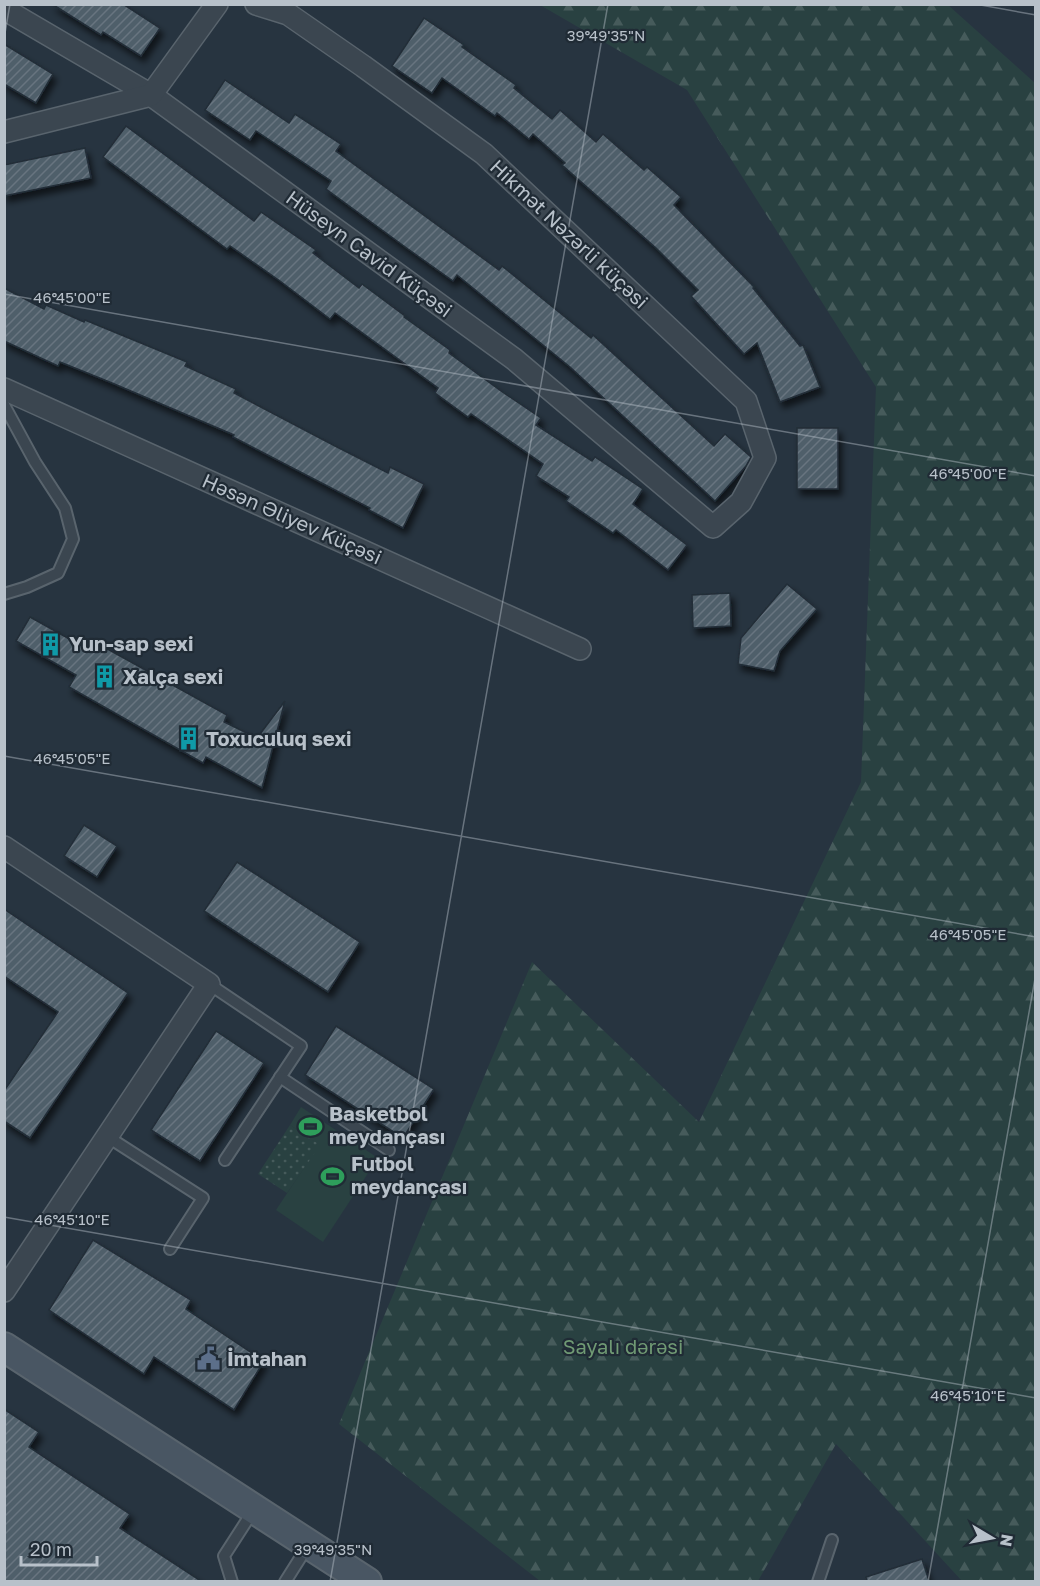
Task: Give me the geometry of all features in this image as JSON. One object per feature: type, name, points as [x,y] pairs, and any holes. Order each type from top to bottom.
[{"type":"main road","points":[[4,1347],[367,1581]]},
{"type":"street","points":[[4,132],[151,95],[217,4]]},
{"type":"street","name":"Hikmət Nəzərli küçəsi","points":[[256,4],[288,14],[484,154],[746,401],[765,459],[741,502],[713,527]]},
{"type":"street","name":"Hüseyn Cavid Küçəsi","points":[[4,9],[151,95],[514,359],[713,527]]},
{"type":"street","name":"Həsən Əliyev Küçəsi","points":[[4,388],[580,649]]},
{"type":"street","points":[[4,847],[209,984],[4,1291]]},
{"type":"lane","points":[[4,405],[35,462],[65,508],[73,539],[58,573],[27,587],[4,594]]},
{"type":"lane","points":[[209,984],[301,1046],[225,1160]]},
{"type":"lane","points":[[280,1077],[389,1150]]},
{"type":"lane","points":[[108,1137],[203,1198],[170,1249]]},
{"type":"lane","points":[[232,1581],[224,1556],[254,1508]]},
{"type":"lane","points":[[818,1581],[832,1540]]},
{"type":"lane","points":[[285,1581],[309,1544]]},
{"type":"green space","name":"Sayalı dərəsi","points":[[540,5],[948,5],[1035,83],[1035,1581],[962,1581],[836,1444],[758,1581],[540,1581],[339,1424],[532,962],[699,1122],[861,782],[876,387],[687,90]]},
{"type":"green space","name":"Futbol meydançası","points":[[301,1107],[378,1158],[323,1242],[276,1210],[319,1145],[290,1125]]},
{"type":"green space","points":[[290,1125],[320,1145],[287,1193],[258,1174]]},
{"type":"building","points":[[52,4],[123,4],[160,28],[141,56],[103,32],[101,35]]},
{"type":"building","points":[[424,18],[516,85],[514,88],[552,119],[560,110],[596,142],[603,134],[644,170],[647,167],[681,197],[674,205],[754,287],[800,346],[803,345],[820,387],[780,402],[757,343],[744,354],[691,296],[698,290],[656,248],[562,165],[565,163],[533,134],[529,139],[497,113],[495,116],[442,78],[432,93],[392,66]]},
{"type":"building","points":[[4,44],[53,74],[36,103],[4,84]]},
{"type":"building","points":[[225,80],[289,123],[295,114],[341,144],[336,151],[499,270],[502,266],[591,338],[593,335],[714,446],[725,434],[751,457],[746,466],[715,501],[570,367],[457,275],[453,281],[408,249],[326,189],[331,181],[256,131],[250,140],[205,110]]},
{"type":"building","points":[[126,126],[254,221],[261,212],[316,250],[313,253],[359,288],[362,284],[450,350],[449,353],[541,418],[536,425],[592,461],[595,457],[643,489],[633,504],[687,545],[668,570],[616,530],[613,533],[566,501],[569,497],[536,476],[543,464],[471,414],[468,417],[435,393],[438,388],[335,313],[330,319],[230,246],[227,249],[103,157]]},
{"type":"building","points":[[85,148],[91,178],[4,196],[4,165]]},
{"type":"building","points":[[4,288],[44,309],[46,305],[187,362],[185,366],[236,389],[234,393],[337,447],[388,473],[390,467],[424,484],[403,528],[369,510],[370,508],[233,437],[234,435],[60,362],[58,366],[4,341]]},
{"type":"building","points":[[797,428],[838,428],[838,489],[797,489]]},
{"type":"building","points":[[787,584],[817,609],[780,651],[774,671],[738,664],[741,638]]},
{"type":"building","points":[[730,593],[731,626],[693,628],[692,595]]},
{"type":"building","points":[[30,617],[89,650],[93,641],[227,715],[224,722],[257,738],[285,701],[262,788],[206,757],[203,763],[69,687],[76,675],[16,641]]},
{"type":"building","points":[[84,825],[117,846],[97,877],[64,856]]},
{"type":"building","points":[[237,862],[360,942],[328,992],[204,911]]},
{"type":"building","points":[[4,909],[128,993],[30,1138],[4,1121],[4,1091],[58,1012],[4,976]]},
{"type":"building","points":[[336,1026],[434,1089],[403,1138],[305,1075]]},
{"type":"building","points":[[216,1031],[264,1063],[200,1161],[151,1130]]},
{"type":"building","points":[[93,1240],[191,1300],[186,1309],[264,1361],[234,1410],[154,1357],[144,1374],[49,1310]]},
{"type":"building","points":[[4,1409],[39,1432],[29,1447],[130,1514],[120,1528],[201,1581],[4,1581]]},
{"type":"building","points":[[922,1559],[929,1581],[867,1581],[866,1577]]},
{"type":"place","name":"Yun-sap sexi","points":[[51,644]]},
{"type":"place","name":"Xalça sexi","points":[[105,677]]},
{"type":"place","name":"Toxuculuq sexi","points":[[188,739]]},
{"type":"place","name":"Basketbol meydançası","points":[[311,1126]]},
{"type":"place","name":"Futbol meydançası","points":[[333,1176]]},
{"type":"place","name":"İmtahan","points":[[209,1359]]}]
